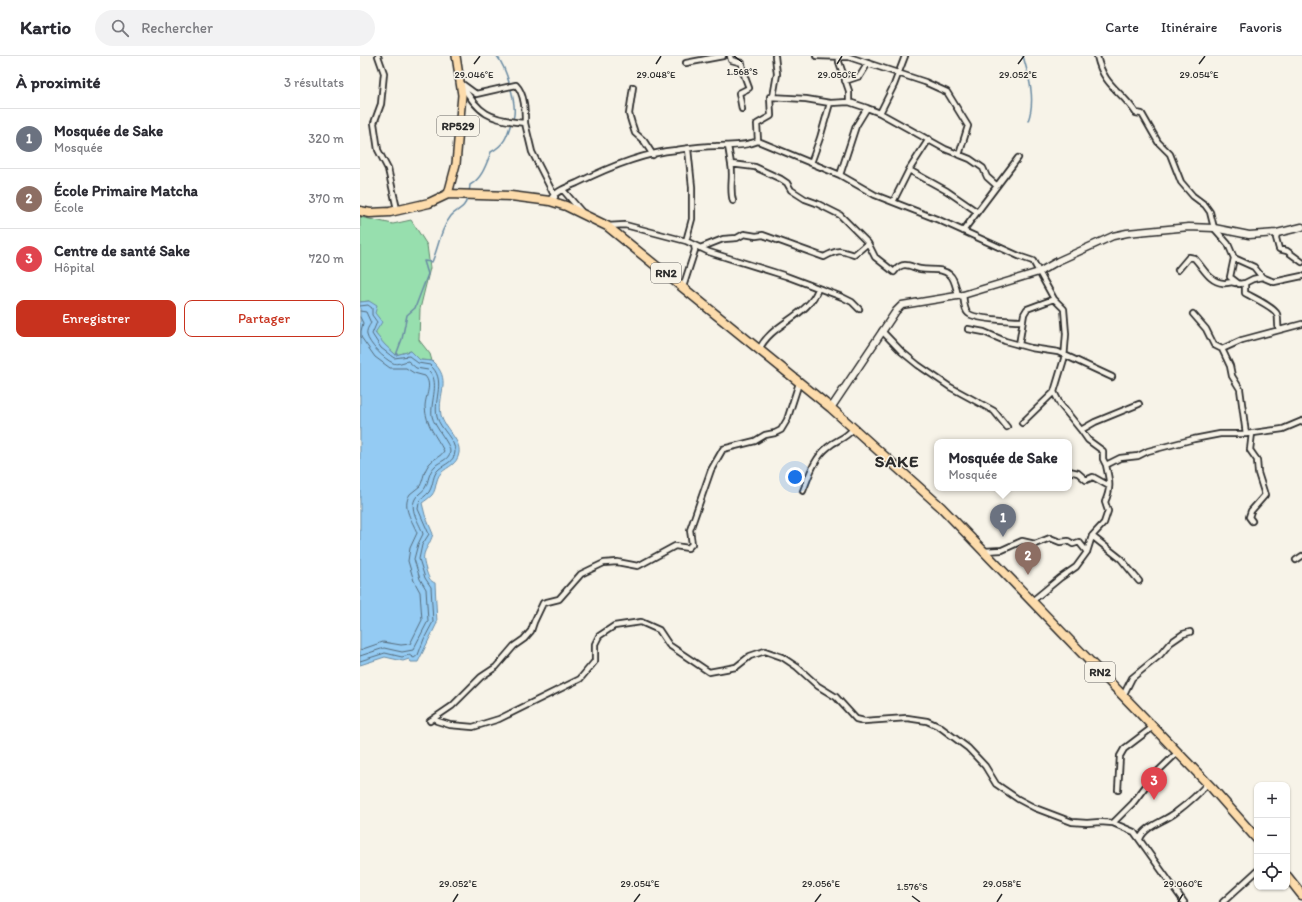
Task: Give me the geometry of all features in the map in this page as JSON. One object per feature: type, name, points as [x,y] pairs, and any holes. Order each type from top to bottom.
[{"type":"highway","name":"RN2","points":[[360,211],[370,213],[390,212],[397,209],[429,203],[448,194],[511,196],[554,200],[607,226],[799,384],[831,408],[853,429],[896,464],[984,551],[1031,602],[1208,783],[1254,836]]},
{"type":"highway","points":[[1290,880],[1302,894]]},
{"type":"main road","name":"RP529","points":[[448,194],[456,164],[461,83],[456,56]]},
{"type":"main road","points":[[831,408],[882,331],[902,305],[960,295],[1039,272],[1058,261],[1120,234],[1189,227],[1214,228],[1249,235],[1277,233],[1302,227]]},
{"type":"street","points":[[378,56],[384,73],[381,104],[374,123],[378,150],[388,169],[397,209]]},
{"type":"street","points":[[686,63],[723,56]]},
{"type":"street","points":[[730,56],[731,60],[742,63],[743,72],[750,88],[739,93],[742,109]]},
{"type":"street","points":[[758,142],[758,124],[771,116],[770,97],[773,97],[777,74],[775,56]]},
{"type":"street","points":[[816,56],[849,57],[925,82],[947,92],[968,126],[959,155]]},
{"type":"street","points":[[837,56],[849,91],[849,102]]},
{"type":"street","points":[[880,113],[899,74],[905,56]]},
{"type":"street","points":[[1097,56],[1103,76],[1129,102],[1136,113],[1142,114],[1158,142],[1170,154],[1181,182],[1193,196],[1205,204],[1210,212],[1214,228],[1228,244],[1234,258],[1230,277],[1239,284]]},
{"type":"street","points":[[845,81],[860,76],[868,63]]},
{"type":"street","points":[[461,83],[476,94]]},
{"type":"street","points":[[461,83],[472,103],[479,110],[505,121],[525,123]]},
{"type":"street","points":[[476,94],[513,84],[519,88],[525,111],[525,123],[532,152],[554,200],[563,190],[599,173],[653,155],[674,150],[717,145],[728,146],[751,144],[758,142],[840,175],[875,195],[1035,262],[1054,299],[1062,306],[1066,316],[1064,355],[1054,392],[1039,409],[1022,423]]},
{"type":"street","points":[[633,87],[629,114],[636,133],[644,141],[653,155]]},
{"type":"street","points":[[472,103],[476,94]]},
{"type":"street","points":[[773,97],[806,99],[830,103],[849,102],[880,113],[929,139],[945,150],[970,159],[983,168],[987,177],[997,186]]},
{"type":"street","points":[[811,163],[830,103]]},
{"type":"street","points":[[840,175],[856,126],[867,108]]},
{"type":"street","points":[[893,202],[909,170],[929,139]]},
{"type":"street","points":[[728,146],[733,173],[730,191],[733,201]]},
{"type":"street","points":[[686,241],[692,219],[692,187],[688,149]]},
{"type":"street","points":[[964,231],[976,212],[1018,158]]},
{"type":"street","points":[[731,164],[755,167],[781,179],[787,183],[791,190],[805,199],[840,215],[868,244],[875,257],[894,272],[900,266],[905,265],[913,266],[918,269],[935,269],[946,272],[952,276],[966,312],[970,315],[993,319],[1022,321]]},
{"type":"street","points":[[909,170],[947,191],[976,212]]},
{"type":"street","points":[[563,190],[583,214]]},
{"type":"street","points":[[607,226],[626,225],[686,241],[700,248],[786,276],[852,302],[859,309]]},
{"type":"street","points":[[1277,233],[1276,238],[1279,249],[1287,251],[1302,262]]},
{"type":"street","points":[[700,248],[723,239],[737,238],[744,234],[756,236],[763,235],[824,256],[834,251],[843,250],[854,255],[868,244]]},
{"type":"street","points":[[683,287],[695,250],[694,245]]},
{"type":"street","points":[[1178,270],[1189,257],[1194,258],[1214,281],[1224,284],[1232,282],[1239,284],[1245,283],[1262,277]]},
{"type":"street","points":[[1234,258],[1254,267],[1262,277],[1274,282],[1302,276]]},
{"type":"street","points":[[1245,283],[1245,293],[1267,305],[1278,315],[1279,330]]},
{"type":"street","points":[[759,351],[759,348],[773,332],[799,313],[815,298],[818,289]]},
{"type":"street","points":[[1019,345],[1022,321],[1027,309],[1054,299]]},
{"type":"street","points":[[1193,314],[1206,329],[1214,345],[1222,349],[1230,366],[1232,376],[1240,390],[1246,434]]},
{"type":"street","points":[[1222,349],[1242,340],[1302,324]]},
{"type":"street","points":[[968,329],[984,332],[1019,345],[1049,350],[1064,355],[1112,377]]},
{"type":"street","points":[[882,331],[902,352],[918,365],[950,388],[994,412],[1007,427]]},
{"type":"street","points":[[430,721],[452,706],[481,677],[496,667],[514,646],[524,639],[531,631],[543,603],[559,599],[581,574],[604,563],[617,562],[638,566],[675,546],[688,548],[692,544],[690,530],[711,470],[722,449],[755,441],[765,435],[775,434],[781,430],[787,420],[799,384]]},
{"type":"street","points":[[1031,602],[1060,578],[1076,568],[1087,552],[1092,536],[1104,524],[1108,511],[1105,502],[1109,492],[1110,481],[1103,459],[1103,450],[1088,440],[1060,404],[1054,392]]},
{"type":"street","points":[[1081,430],[1095,422],[1138,404]]},
{"type":"street","points":[[1106,465],[1120,458],[1138,456],[1148,451],[1194,439],[1220,434],[1246,434],[1283,428],[1302,421]]},
{"type":"street","points":[[803,491],[812,467],[828,447],[846,438],[853,429]]},
{"type":"street","points":[[1252,433],[1250,450],[1257,460],[1258,473],[1265,495],[1251,511],[1249,517],[1252,521]]},
{"type":"street","points":[[1072,472],[1078,473],[1086,480],[1093,477],[1109,486]]},
{"type":"street","points":[[1092,536],[1121,559],[1139,581]]},
{"type":"street","points":[[984,551],[1002,550],[1022,541],[1034,544],[1050,538],[1060,542],[1068,541],[1073,544],[1079,542],[1087,552]]},
{"type":"street","points":[[1296,560],[1302,556]]},
{"type":"street","points":[[436,721],[450,725],[473,727],[499,718],[580,679],[595,661],[595,644],[599,636],[614,626],[641,622],[659,630],[668,645],[709,672],[736,667],[750,656],[765,651],[782,657],[798,667],[818,686],[836,697],[856,719],[864,721],[907,718],[927,721],[940,727],[968,748],[985,766],[996,784],[1018,799],[1035,808],[1072,822],[1088,824],[1100,822],[1113,823],[1134,832],[1184,902]]},
{"type":"street","points":[[1123,696],[1132,678],[1160,655],[1170,643],[1183,634],[1190,632]]},
{"type":"street","points":[[1118,790],[1120,756],[1124,749],[1153,726]]},
{"type":"street","points":[[1113,823],[1133,803],[1154,775],[1178,752]]},
{"type":"street","points":[[1140,839],[1143,832],[1173,814],[1200,793],[1208,783]]},
{"type":"street","points":[[1222,902],[1254,873]]},
{"type":"green space","points":[[360,217],[393,224],[411,220],[427,245],[430,268],[420,309],[419,340],[430,354],[432,361],[420,360],[411,351],[396,355],[378,338],[376,334],[374,313],[369,301],[360,302]]},
{"type":"water","points":[[369,301],[377,306],[375,313],[382,322],[375,333],[385,345],[396,355],[411,351],[420,360],[432,361],[442,374],[443,387],[440,407],[441,415],[445,425],[455,439],[459,448],[458,457],[456,460],[439,475],[434,493],[422,503],[433,534],[425,552],[424,560],[429,578],[435,583],[437,623],[418,662],[411,662],[409,659],[403,661],[385,657],[360,665],[360,302]]},
{"type":"waterway","points":[[469,193],[470,185],[481,175],[491,152],[504,140],[514,116],[510,84],[504,68],[497,56]]},
{"type":"waterway","points":[[1023,56],[1032,97],[1028,121]]},
{"type":"waterway","points":[[396,355],[402,339],[407,315],[415,308],[428,274],[424,261],[432,262],[447,221],[453,214],[463,207],[467,198]]},
{"type":"place","name":"Mosquée de Sake","points":[[1003,537]]},
{"type":"place","name":"École Primaire Matcha","points":[[1028,575]]},
{"type":"place","name":"Centre de santé Sake","points":[[1154,800]]},
{"type":"district","name":"SAKE","points":[[897,461]]}]
